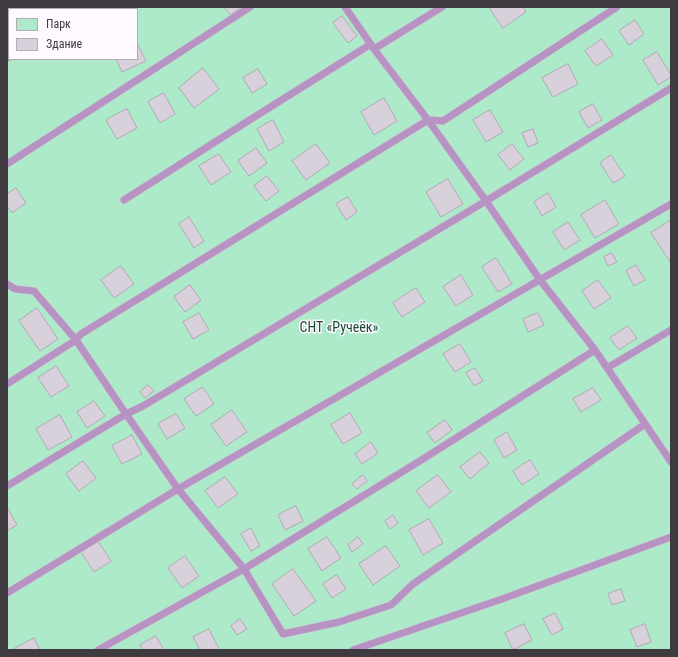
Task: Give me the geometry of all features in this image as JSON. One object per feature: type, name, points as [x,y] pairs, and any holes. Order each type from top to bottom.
[{"type":"lane","points":[[7,164],[250,7]]},
{"type":"lane","points":[[345,7],[486,201],[540,280],[595,350],[645,424],[668,453],[671,462]]},
{"type":"lane","points":[[124,200],[248,121],[373,46],[442,7]]},
{"type":"lane","points":[[7,384],[76,340],[82,334],[428,120],[443,121],[618,7]]},
{"type":"lane","points":[[7,486],[486,201],[671,88]]},
{"type":"lane","points":[[7,593],[178,489],[671,204]]},
{"type":"lane","points":[[7,284],[15,288],[34,291],[76,340],[178,489],[244,569],[283,634],[339,622],[391,605],[412,584],[645,424]]},
{"type":"lane","points":[[607,368],[671,330]]},
{"type":"lane","points":[[98,650],[244,569],[423,459],[595,350]]},
{"type":"lane","points":[[353,650],[502,599],[671,537]]},
{"type":"green space","name":"СНТ «Ручеёк»","points":[[7,7],[671,7],[671,650],[7,650]]},
{"type":"building","points":[[224,7],[241,7],[231,15]]},
{"type":"building","points":[[489,7],[523,7],[526,12],[503,28]]},
{"type":"building","points":[[342,16],[357,36],[348,43],[333,23]]},
{"type":"building","points":[[635,20],[644,34],[629,45],[619,31]]},
{"type":"building","points":[[602,39],[613,55],[596,66],[585,51]]},
{"type":"building","points":[[138,45],[146,61],[122,72],[116,60],[138,60]]},
{"type":"building","points":[[657,52],[671,75],[671,77],[658,85],[643,60]]},
{"type":"building","points":[[568,64],[578,84],[553,97],[542,78]]},
{"type":"building","points":[[203,68],[219,89],[194,108],[179,88]]},
{"type":"building","points":[[258,69],[267,84],[252,93],[243,78]]},
{"type":"building","points":[[164,93],[175,114],[160,123],[148,102]]},
{"type":"building","points":[[384,98],[397,121],[374,135],[361,112]]},
{"type":"building","points":[[593,104],[602,120],[588,128],[579,112]]},
{"type":"building","points":[[127,109],[137,128],[117,139],[106,120]]},
{"type":"building","points":[[490,110],[503,132],[486,142],[473,120]]},
{"type":"building","points":[[273,120],[284,142],[269,151],[257,129]]},
{"type":"building","points":[[533,129],[538,143],[528,147],[522,133]]},
{"type":"building","points":[[316,144],[330,163],[306,180],[292,161]]},
{"type":"building","points":[[512,144],[524,159],[510,170],[498,155]]},
{"type":"building","points":[[256,148],[267,163],[249,176],[238,161]]},
{"type":"building","points":[[219,154],[231,172],[211,185],[199,166]]},
{"type":"building","points":[[611,155],[625,176],[613,183],[600,163]]},
{"type":"building","points":[[267,176],[279,191],[266,201],[254,186]]},
{"type":"building","points":[[448,179],[463,204],[441,217],[426,192]]},
{"type":"building","points":[[16,188],[26,203],[12,213],[7,206],[7,194]]},
{"type":"building","points":[[548,193],[556,207],[542,216],[534,202]]},
{"type":"building","points":[[348,197],[357,212],[346,220],[336,204]]},
{"type":"building","points":[[605,200],[619,224],[595,238],[581,215]]},
{"type":"building","points":[[189,217],[204,241],[194,248],[179,224]]},
{"type":"building","points":[[671,220],[671,263],[651,233]]},
{"type":"building","points":[[568,222],[580,240],[564,250],[553,232]]},
{"type":"building","points":[[612,253],[617,262],[608,266],[604,257]]},
{"type":"building","points":[[496,258],[512,284],[498,292],[482,267]]},
{"type":"building","points":[[636,265],[645,280],[634,286],[626,271]]},
{"type":"building","points":[[121,266],[134,284],[114,298],[101,280]]},
{"type":"building","points":[[461,275],[473,295],[456,306],[443,287]]},
{"type":"building","points":[[598,280],[611,298],[594,309],[582,291]]},
{"type":"building","points":[[190,285],[201,300],[185,312],[174,297]]},
{"type":"building","points":[[416,288],[425,302],[402,317],[393,303]]},
{"type":"building","points":[[37,308],[58,339],[40,351],[19,321]]},
{"type":"building","points":[[199,313],[209,330],[193,339],[183,322]]},
{"type":"building","points":[[538,313],[544,325],[528,332],[523,319]]},
{"type":"building","points":[[628,326],[637,338],[619,350],[610,338]]},
{"type":"building","points":[[460,344],[471,362],[455,372],[443,354]]},
{"type":"building","points":[[56,366],[69,386],[51,397],[38,378]]},
{"type":"building","points":[[475,368],[483,381],[474,386],[466,373]]},
{"type":"building","points":[[148,385],[154,391],[145,398],[140,392]]},
{"type":"building","points":[[203,387],[214,404],[196,416],[184,399]]},
{"type":"building","points":[[593,388],[601,400],[581,412],[573,399]]},
{"type":"building","points":[[94,401],[105,416],[87,428],[77,412]]},
{"type":"building","points":[[232,410],[247,432],[226,446],[211,425]]},
{"type":"building","points":[[350,413],[362,433],[343,444],[331,425]]},
{"type":"building","points":[[176,414],[185,428],[167,439],[158,424]]},
{"type":"building","points":[[60,415],[72,437],[48,450],[36,429]]},
{"type":"building","points":[[445,420],[452,430],[435,443],[427,433]]},
{"type":"building","points":[[507,432],[517,450],[504,458],[494,440]]},
{"type":"building","points":[[132,435],[142,454],[122,464],[112,446]]},
{"type":"building","points":[[371,442],[378,453],[362,464],[355,454]]},
{"type":"building","points":[[480,452],[489,463],[470,479],[460,467]]},
{"type":"building","points":[[530,460],[539,474],[522,485],[513,471]]},
{"type":"building","points":[[83,461],[96,478],[79,491],[66,474]]},
{"type":"building","points":[[363,475],[367,481],[357,489],[352,484]]},
{"type":"building","points":[[438,475],[451,492],[429,508],[416,491]]},
{"type":"building","points":[[225,477],[238,494],[218,508],[205,491]]},
{"type":"building","points":[[296,506],[303,521],[285,530],[278,515]]},
{"type":"building","points":[[7,507],[17,525],[7,531]]},
{"type":"building","points":[[393,515],[398,523],[390,529],[385,521]]},
{"type":"building","points":[[429,519],[443,543],[423,555],[409,530]]},
{"type":"building","points":[[251,528],[260,546],[251,551],[241,534]]},
{"type":"building","points":[[327,537],[341,558],[322,571],[308,549]]},
{"type":"building","points":[[358,537],[363,544],[352,552],[348,545]]},
{"type":"building","points":[[98,541],[111,561],[94,572],[81,552]]},
{"type":"building","points":[[386,546],[400,566],[373,585],[359,564]]},
{"type":"building","points":[[185,556],[199,576],[182,588],[168,568]]},
{"type":"building","points":[[293,569],[316,601],[294,616],[272,584]]},
{"type":"building","points":[[337,575],[346,589],[332,598],[323,584]]},
{"type":"building","points":[[621,589],[625,601],[612,605],[608,594]]},
{"type":"building","points":[[555,613],[563,629],[552,635],[543,619]]},
{"type":"building","points":[[240,619],[247,629],[237,635],[231,626]]},
{"type":"building","points":[[524,624],[532,640],[513,650],[505,633]]},
{"type":"building","points":[[645,624],[651,642],[637,647],[630,630]]},
{"type":"building","points":[[209,629],[219,649],[200,650],[193,637]]},
{"type":"building","points":[[156,636],[164,650],[143,650],[140,645]]},
{"type":"building","points":[[34,638],[40,650],[14,649]]}]
